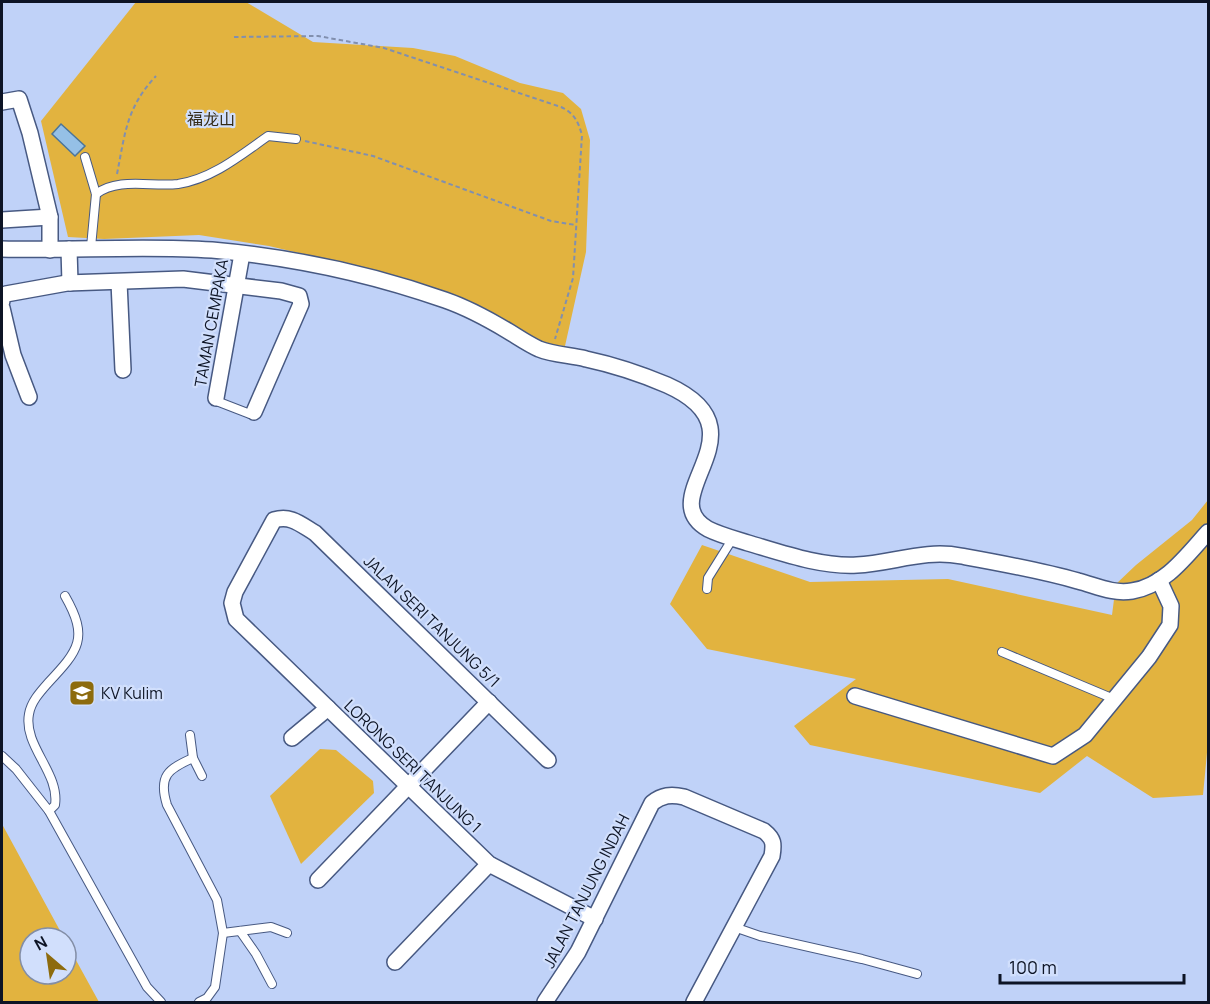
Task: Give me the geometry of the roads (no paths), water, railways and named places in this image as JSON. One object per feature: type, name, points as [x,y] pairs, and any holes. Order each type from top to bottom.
[{"type":"street","points":[[2,102],[19,99],[50,217],[50,250]]},
{"type":"street","points":[[2,220],[50,217]]},
{"type":"street","points":[[2,249],[50,250],[92,247],[210,250],[327,267],[416,290],[477,313],[535,347],[549,352],[624,369],[667,385],[686,395],[702,409],[710,422],[710,442],[690,504],[695,518],[707,528],[733,538],[825,563],[853,565],[889,562],[917,554],[957,555],[1079,581],[1109,592],[1131,591],[1149,587],[1168,574],[1209,532]]},
{"type":"street","points":[[69,249],[70,283]]},
{"type":"street","name":"TAMAN CEMPAKA","points":[[216,398],[242,254]]},
{"type":"street","points":[[2,301],[6,294],[70,283],[183,279],[281,291],[299,296],[302,304],[254,412]]},
{"type":"street","points":[[119,282],[123,370]]},
{"type":"street","points":[[2,308],[13,355],[29,397]]},
{"type":"street","name":"JALAN SERI TANJUNG 5/1","points":[[233,607],[235,592],[274,520],[284,517],[294,520],[315,532],[548,760]]},
{"type":"street","points":[[855,696],[1053,756],[1085,735],[1149,657],[1170,625],[1171,606],[1159,580]]},
{"type":"street","name":"LORONG SERI TANJUNG 1","points":[[233,607],[236,618],[489,864],[595,919]]},
{"type":"street","points":[[318,880],[410,787],[489,702]]},
{"type":"street","points":[[292,738],[328,708]]},
{"type":"street","name":"JALAN TANJUNG INDAH","points":[[545,1002],[578,952],[652,803],[660,797],[674,794],[684,797],[764,831],[772,837],[774,844],[772,856],[734,927]]},
{"type":"street","points":[[395,962],[489,864]]},
{"type":"street","points":[[694,1002],[734,927]]},
{"type":"lane","points":[[96,194],[106,187],[179,183],[207,175],[234,160],[268,136],[296,139]]},
{"type":"lane","points":[[85,157],[96,194],[92,247]]},
{"type":"lane","points":[[216,398],[219,402],[250,414],[254,412]]},
{"type":"lane","points":[[707,589],[708,578],[733,538]]},
{"type":"lane","points":[[49,811],[55,805],[54,788],[29,729],[28,715],[32,703],[73,653],[80,635],[73,609],[65,596]]},
{"type":"lane","points":[[1002,652],[1113,699]]},
{"type":"lane","points":[[190,735],[193,758],[202,776]]},
{"type":"lane","points":[[2,756],[16,769],[49,811],[147,987],[161,1002]]},
{"type":"lane","points":[[193,758],[171,769],[164,778],[163,790],[167,805],[217,900],[224,933],[215,987],[207,998],[200,1002]]},
{"type":"lane","points":[[224,933],[271,927],[286,933]]},
{"type":"lane","points":[[734,927],[760,936],[917,974]]},
{"type":"lane","points":[[240,931],[256,954],[272,984]]},
{"type":"place","name":"KV Kulim","points":[[82,693]]},
{"type":"park label","name":"福龙山","points":[[211,119]]}]
